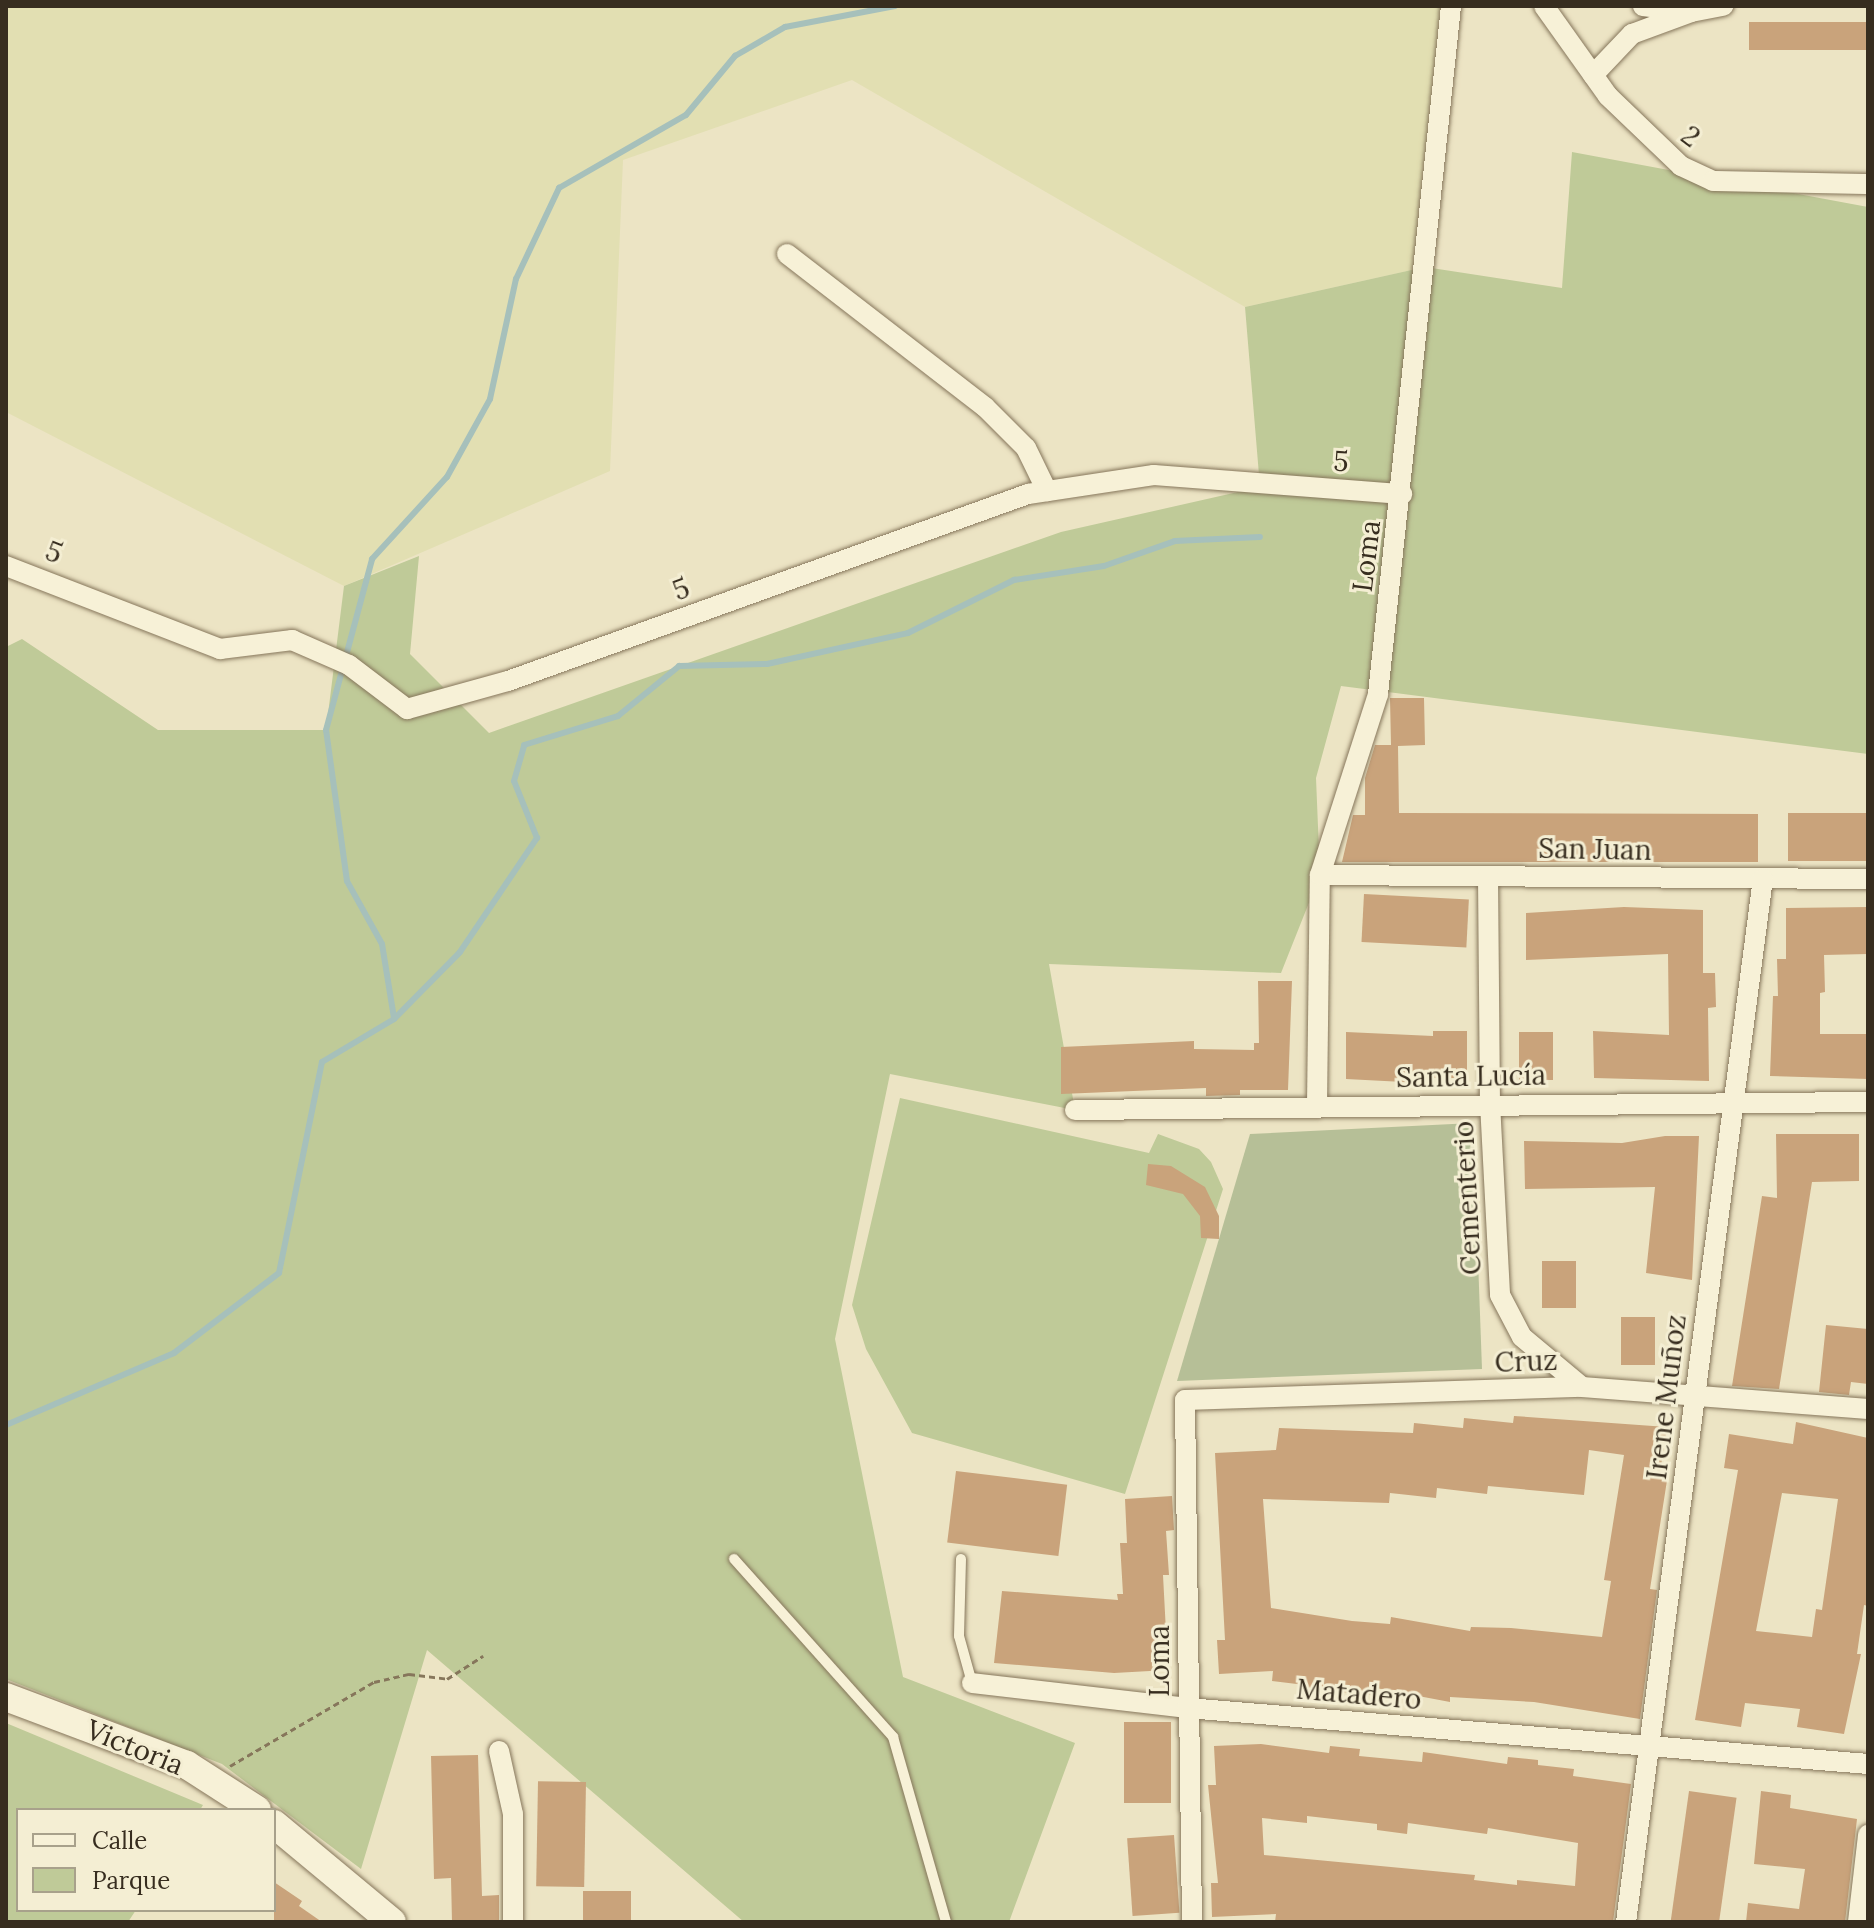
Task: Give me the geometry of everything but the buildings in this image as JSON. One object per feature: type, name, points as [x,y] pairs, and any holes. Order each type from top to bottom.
[{"type":"main road","name":"Victoria","points":[[6,1697],[211,1779],[254,1808]]},
{"type":"main road","points":[[276,1826],[392,1922]]},
{"type":"street","name":"Loma","points":[[1317,1106],[1320,875],[1378,694],[1402,494],[1451,6]]},
{"type":"street","name":"2","points":[[1544,6],[1593,75],[1681,166],[1713,181],[1868,184]]},
{"type":"street","points":[[1643,6],[1691,12]]},
{"type":"street","points":[[1593,75],[1632,34],[1691,12],[1723,6]]},
{"type":"street","points":[[787,254],[985,407],[1026,448],[1047,491]]},
{"type":"street","name":"5","points":[[6,566],[220,649],[292,640],[349,665],[407,709],[508,681],[1047,491],[1154,475],[1402,494]]},
{"type":"street","name":"San Juan","points":[[1320,875],[1868,879]]},
{"type":"street","name":"Cementerio","points":[[1488,876],[1490,1103],[1500,1295],[1522,1337],[1582,1387]]},
{"type":"street","name":"Irene Muñoz","points":[[1626,1922],[1763,879]]},
{"type":"street","name":"Santa Lucía","points":[[1075,1110],[1490,1103],[1868,1102]]},
{"type":"street","name":"Cruz","points":[[1185,1400],[1582,1387],[1868,1409]]},
{"type":"street","name":"Loma","points":[[1185,1400],[1192,1922]]},
{"type":"street","name":"Matadero","points":[[972,1683],[1187,1708],[1868,1764]]},
{"type":"street","points":[[499,1751],[513,1814],[513,1922]]},
{"type":"street","points":[[1858,1922],[1868,1835]]},
{"type":"lane","points":[[734,1559],[893,1737],[946,1922]]},
{"type":"lane","name":"Matadero","points":[[961,1559],[959,1636],[972,1683]]},
{"type":"path","points":[[211,1779],[253,1749],[374,1682],[409,1674],[447,1679],[483,1656]]},
{"type":"shaded area","points":[[6,6],[1458,6],[1425,267],[1245,307],[852,80],[623,160],[610,471],[344,586],[6,412]]},
{"type":"green space","points":[[1572,152],[1868,207],[1868,754],[1341,686],[1316,778],[1320,875],[1281,973],[1049,964],[1075,1110],[890,1074],[835,1339],[903,1677],[1075,1743],[1009,1922],[744,1922],[427,1650],[361,1869],[222,1764],[6,1679],[6,647],[22,639],[158,730],[326,730],[344,586],[419,556],[410,654],[489,733],[1061,532],[1260,487],[1245,307],[1425,267],[1562,288]]},
{"type":"green space","points":[[900,1098],[1149,1153],[1158,1134],[1199,1149],[1211,1162],[1223,1189],[1125,1494],[912,1433],[866,1349],[852,1305]]},
{"type":"green space","points":[[1473,1123],[1482,1369],[1177,1381],[1250,1134]]},
{"type":"green space","points":[[6,1723],[203,1805],[201,1808],[16,1808],[16,1912],[135,1912],[128,1922],[6,1922]]},
{"type":"waterway","points":[[394,1018],[382,944],[347,881],[326,730],[372,559],[447,477],[490,399],[516,279],[559,188],[686,115],[735,56],[785,27],[895,6]]},
{"type":"waterway","points":[[6,1425],[174,1353],[279,1273],[322,1062],[394,1019],[460,952],[537,838],[514,781],[524,745],[618,716],[679,666],[767,664],[908,633],[1014,580],[1104,566],[1175,541],[1260,537]]}]
